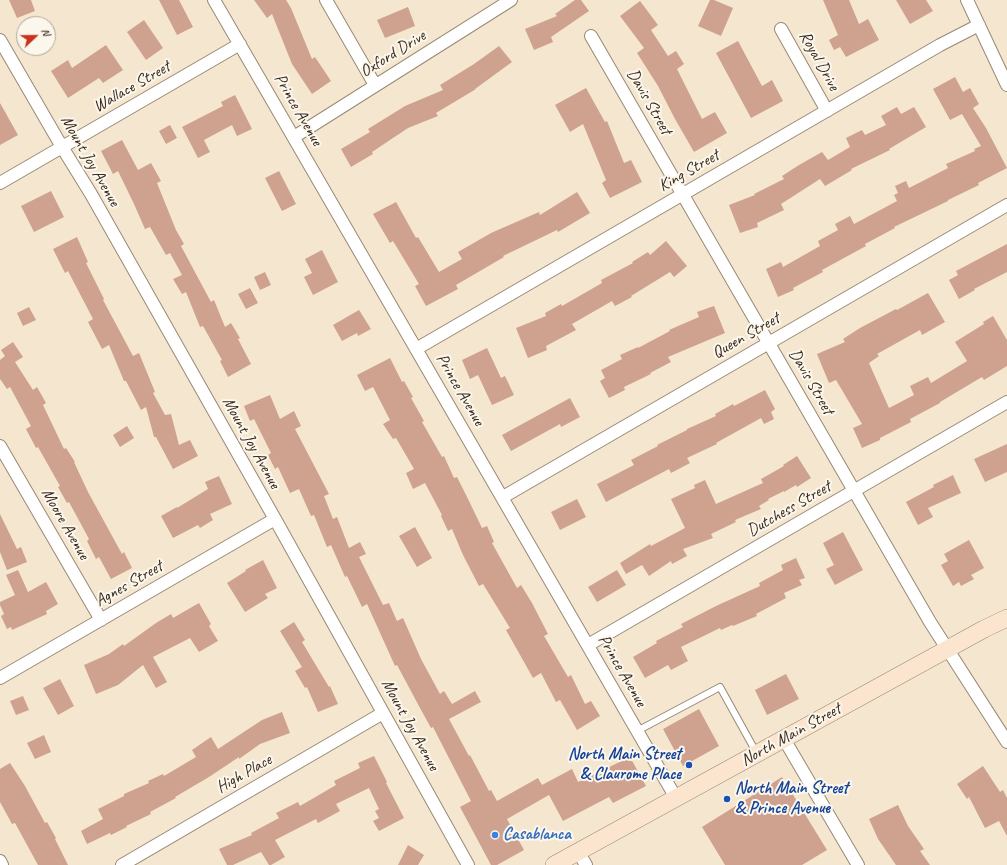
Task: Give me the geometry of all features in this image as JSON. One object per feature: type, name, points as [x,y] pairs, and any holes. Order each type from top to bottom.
[{"type":"main road","name":"North Main Street","points":[[554,865],[582,858],[676,798],[984,629],[1007,618]]},
{"type":"street","name":"Prince Avenue","points":[[214,0],[676,798]]},
{"type":"street","points":[[326,0],[375,85]]},
{"type":"street","name":"Oxford Drive","points":[[294,137],[511,0]]},
{"type":"street","points":[[967,0],[1007,85]]},
{"type":"street","name":"King Street","points":[[416,349],[940,45],[979,25]]},
{"type":"street","name":"Royal Drive","points":[[781,29],[827,111]]},
{"type":"street","name":"Davis Street","points":[[591,36],[930,622],[1007,742]]},
{"type":"street","name":"Mount Joy Avenue","points":[[0,40],[91,194],[275,519],[468,865]]},
{"type":"street","name":"Wallace Street","points":[[0,183],[240,44]]},
{"type":"street","name":"Queen Street","points":[[503,497],[1007,205]]},
{"type":"street","name":"Dutchess Street","points":[[588,645],[1007,402]]},
{"type":"street","name":"Moore Avenue","points":[[0,446],[101,620]]},
{"type":"street","name":"Agnes Street","points":[[0,678],[275,519]]},
{"type":"street","name":"High Place","points":[[122,865],[383,713]]},
{"type":"street","points":[[784,739],[858,865]]},
{"type":"street","points":[[0,861],[2,865]]},
{"type":"lane","points":[[637,731],[720,687],[757,754]]},
{"type":"building","points":[[9,0],[31,0],[35,11],[22,16],[16,16]]},
{"type":"building","points":[[159,0],[179,0],[193,27],[177,35]]},
{"type":"building","points":[[254,0],[286,0],[291,8],[312,59],[315,57],[331,81],[312,94],[292,64],[272,14],[267,18]]},
{"type":"building","points":[[575,0],[581,0],[589,11],[551,37],[553,42],[534,50],[525,29],[557,16],[555,14]]},
{"type":"building","points":[[710,0],[714,0],[733,8],[721,36],[698,26]]},
{"type":"building","points":[[823,0],[849,0],[859,24],[868,19],[879,40],[846,57],[840,47],[834,50],[829,40],[838,35]]},
{"type":"building","points":[[896,0],[926,0],[933,11],[910,24]]},
{"type":"building","points":[[640,1],[658,25],[651,30],[668,56],[676,51],[684,64],[677,69],[702,119],[715,112],[727,133],[694,152],[658,86],[637,53],[644,48],[620,16]]},
{"type":"building","points":[[408,7],[415,26],[385,38],[377,20]]},
{"type":"building","points":[[144,20],[163,48],[146,60],[127,32]]},
{"type":"building","points":[[738,41],[762,86],[772,80],[783,101],[751,118],[716,53]]},
{"type":"building","points":[[106,45],[123,70],[103,83],[99,78],[68,98],[51,71],[68,60],[72,68]]},
{"type":"building","points":[[499,46],[512,62],[476,89],[436,113],[438,116],[408,128],[372,152],[373,154],[351,167],[341,149],[370,132],[368,129],[405,106],[443,90],[440,85],[474,64]]},
{"type":"building","points":[[955,77],[963,92],[970,88],[979,104],[973,108],[986,128],[1007,168],[978,183],[979,185],[894,227],[895,228],[865,244],[866,246],[822,270],[823,272],[793,288],[794,290],[778,297],[766,269],[781,262],[783,267],[820,246],[818,241],[838,230],[835,224],[850,216],[854,224],[897,201],[894,195],[898,193],[895,186],[906,181],[909,188],[948,168],[946,164],[975,151],[974,149],[981,146],[962,114],[950,120],[933,89]]},
{"type":"building","points":[[586,88],[605,122],[607,121],[624,163],[631,160],[642,182],[610,198],[602,183],[606,180],[583,124],[570,132],[555,105]]},
{"type":"building","points":[[235,95],[252,129],[237,136],[232,125],[204,140],[210,152],[198,158],[182,127],[223,106],[221,102]]},
{"type":"building","points":[[0,103],[18,135],[0,145]]},
{"type":"building","points":[[897,107],[901,114],[914,107],[926,127],[889,149],[890,150],[851,169],[852,170],[825,186],[820,179],[781,204],[784,210],[757,223],[758,227],[740,233],[729,205],[755,195],[754,194],[784,179],[782,176],[822,152],[828,160],[850,147],[846,138],[862,130],[865,135],[886,125],[881,116]]},
{"type":"building","points":[[170,125],[177,138],[166,144],[159,131]]},
{"type":"building","points":[[122,140],[138,170],[151,163],[161,181],[157,183],[176,230],[184,244],[181,246],[211,302],[214,300],[225,327],[231,323],[240,338],[238,339],[251,364],[228,377],[220,361],[222,360],[203,326],[200,327],[186,292],[182,294],[173,279],[182,275],[170,253],[166,255],[150,227],[145,229],[118,171],[113,174],[101,151]]},
{"type":"building","points":[[279,171],[296,204],[282,211],[265,178]]},
{"type":"building","points":[[51,191],[64,217],[34,232],[21,206]]},
{"type":"building","points":[[577,192],[590,213],[558,232],[557,230],[503,256],[504,257],[456,285],[458,289],[426,306],[415,286],[419,284],[393,241],[390,243],[373,214],[396,202],[416,238],[418,237],[439,272],[462,259],[458,252],[491,233],[539,212],[540,215]]},
{"type":"building","points":[[77,237],[88,262],[86,263],[104,299],[103,300],[133,356],[139,353],[155,392],[153,393],[165,415],[171,414],[179,445],[190,440],[198,456],[173,469],[156,437],[154,437],[146,407],[141,410],[126,381],[124,381],[109,345],[102,349],[88,322],[93,319],[68,271],[65,273],[53,249]]},
{"type":"building","points":[[666,241],[687,266],[674,277],[670,272],[631,296],[632,297],[615,306],[612,301],[572,324],[576,330],[546,346],[547,350],[528,358],[516,328],[546,316],[545,313],[561,304],[562,306],[602,283],[601,280],[633,263],[632,262],[648,252],[650,255]]},
{"type":"building","points":[[1007,244],[1007,272],[974,289],[975,290],[959,299],[949,280],[958,275],[956,271]]},
{"type":"building","points":[[322,250],[338,282],[313,295],[304,277],[312,273],[305,259]]},
{"type":"building","points":[[265,272],[271,285],[260,290],[254,277]]},
{"type":"building","points":[[250,288],[258,303],[246,309],[238,294]]},
{"type":"building","points":[[928,293],[945,322],[922,335],[920,330],[877,354],[879,356],[869,363],[889,408],[914,395],[910,386],[928,377],[931,383],[967,361],[955,342],[984,324],[983,322],[993,316],[1007,340],[1007,366],[984,380],[982,377],[940,403],[910,419],[911,422],[880,438],[880,440],[862,448],[853,428],[862,424],[836,380],[829,383],[817,354],[845,342],[843,339],[860,328]]},
{"type":"building","points":[[714,306],[725,333],[668,357],[671,362],[650,373],[651,374],[624,387],[625,390],[609,398],[600,381],[605,378],[601,370],[622,359],[620,355],[638,348],[670,331],[669,330],[699,317],[697,312]]},
{"type":"building","points":[[29,307],[36,320],[23,326],[17,313]]},
{"type":"building","points":[[359,310],[371,329],[358,336],[357,333],[342,341],[333,325]]},
{"type":"building","points":[[13,342],[23,357],[15,362],[33,390],[37,387],[46,403],[43,405],[64,449],[66,448],[75,462],[88,492],[122,554],[124,552],[132,568],[111,579],[99,557],[96,559],[87,541],[89,539],[69,502],[67,503],[58,487],[60,486],[38,447],[36,448],[26,429],[31,426],[10,387],[7,389],[0,379],[0,360],[5,356],[1,350]]},
{"type":"building","points":[[487,348],[501,378],[505,376],[514,395],[492,405],[478,375],[470,379],[462,360]]},
{"type":"building","points":[[390,358],[402,382],[404,381],[413,397],[411,398],[424,421],[422,422],[442,457],[444,456],[454,478],[457,477],[482,528],[487,526],[494,542],[492,543],[517,588],[521,585],[532,603],[548,634],[544,636],[568,677],[571,675],[585,704],[591,701],[600,716],[577,730],[560,700],[556,702],[541,673],[533,678],[506,630],[510,628],[483,584],[479,586],[452,529],[448,531],[441,516],[442,515],[425,483],[413,489],[406,473],[414,469],[396,438],[393,439],[383,424],[390,420],[373,387],[365,391],[357,375]]},
{"type":"building","points":[[765,390],[775,409],[771,412],[774,419],[764,424],[761,418],[716,443],[717,444],[687,458],[690,463],[671,473],[669,469],[606,502],[597,484],[634,465],[631,460],[687,429],[716,416],[715,414],[733,404],[734,406]]},
{"type":"building","points":[[270,395],[280,419],[294,411],[301,426],[295,429],[329,494],[324,496],[333,519],[337,517],[349,548],[360,542],[366,554],[359,557],[383,605],[389,603],[397,621],[403,618],[421,659],[440,694],[444,691],[452,704],[475,691],[481,702],[449,719],[489,791],[491,790],[497,801],[538,778],[542,785],[572,769],[578,782],[630,757],[646,786],[613,803],[609,797],[563,821],[549,795],[507,819],[524,850],[497,865],[491,865],[460,807],[471,801],[433,727],[431,728],[397,665],[395,666],[367,604],[362,607],[347,576],[345,577],[331,545],[327,547],[314,515],[311,516],[299,489],[290,493],[278,467],[275,469],[268,455],[271,453],[254,419],[250,421],[244,406]]},
{"type":"building","points":[[570,398],[580,417],[561,427],[560,424],[511,451],[502,435]]},
{"type":"building","points":[[127,426],[134,438],[120,447],[113,435]]},
{"type":"building","points":[[1007,444],[1007,472],[985,482],[974,459]]},
{"type":"building","points":[[797,456],[811,478],[797,487],[796,485],[768,499],[769,500],[759,506],[761,509],[735,520],[736,522],[711,534],[713,538],[683,549],[687,556],[672,564],[671,561],[649,576],[642,565],[626,574],[620,563],[650,544],[651,546],[685,528],[671,499],[695,488],[694,485],[705,480],[716,504],[763,483],[761,479],[784,466],[783,465]]},
{"type":"building","points":[[953,475],[961,493],[928,508],[933,517],[918,525],[906,502],[934,487],[933,485]]},
{"type":"building","points":[[219,476],[232,504],[210,514],[213,520],[200,528],[198,525],[173,538],[161,516],[208,489],[205,482]]},
{"type":"building","points":[[577,499],[586,517],[560,530],[551,512]]},
{"type":"building","points":[[0,514],[17,549],[21,547],[27,562],[7,570],[0,552]]},
{"type":"building","points":[[415,527],[432,558],[417,567],[399,536]]},
{"type":"building","points":[[843,532],[863,570],[835,585],[826,569],[834,565],[823,543]]},
{"type":"building","points":[[969,540],[984,568],[971,575],[974,579],[961,586],[959,582],[953,586],[941,565],[948,561],[944,554]]},
{"type":"building","points":[[796,558],[805,578],[799,580],[802,585],[784,593],[786,598],[756,614],[757,616],[721,630],[720,628],[681,647],[688,661],[671,670],[668,665],[645,678],[633,657],[657,643],[656,641],[683,627],[681,624],[760,586],[759,583],[783,570],[781,565]]},
{"type":"building","points":[[263,560],[277,588],[265,594],[268,598],[245,612],[227,583],[246,571],[245,570]]},
{"type":"building","points":[[18,570],[28,592],[46,582],[58,604],[46,611],[47,614],[12,630],[11,627],[7,629],[1,616],[4,614],[0,602],[15,595],[6,575]]},
{"type":"building","points":[[617,570],[626,585],[597,602],[588,587]]},
{"type":"building","points":[[199,603],[211,624],[209,626],[218,641],[199,652],[190,638],[153,657],[167,682],[156,688],[143,665],[118,685],[96,694],[84,665],[109,654],[123,644],[124,646],[171,614],[173,618]]},
{"type":"building","points":[[294,622],[305,640],[302,642],[329,687],[330,686],[338,704],[318,712],[307,687],[305,688],[295,671],[302,667],[280,631]]},
{"type":"building","points":[[786,674],[799,699],[767,715],[755,690]]},
{"type":"building","points":[[60,679],[74,706],[58,715],[43,688]]},
{"type":"building","points":[[23,696],[29,710],[16,715],[10,701]]},
{"type":"building","points":[[699,709],[719,746],[683,766],[663,729]]},
{"type":"building","points":[[282,712],[290,733],[260,744],[239,759],[239,757],[175,797],[176,798],[150,812],[151,814],[111,835],[110,833],[87,844],[81,831],[103,819],[98,809],[124,796],[124,794],[149,783],[148,781],[163,774],[164,776],[196,757],[192,750],[211,737],[218,749],[262,720]]},
{"type":"building","points":[[44,735],[51,752],[35,759],[27,743]]},
{"type":"building","points":[[374,756],[404,818],[379,831],[373,821],[379,818],[375,811],[379,809],[369,788],[336,804],[340,811],[318,823],[316,819],[275,840],[285,857],[271,865],[269,865],[261,852],[233,865],[227,865],[219,849],[252,835],[251,833],[279,818],[276,813],[298,802],[300,806],[336,785],[334,781],[360,768],[358,763]]},
{"type":"building","points":[[10,763],[25,786],[45,823],[47,822],[68,865],[38,865],[15,823],[12,824],[0,802],[0,769]]},
{"type":"building","points":[[983,766],[1000,792],[1003,790],[1007,798],[1007,836],[999,821],[985,828],[969,797],[967,799],[957,784]]},
{"type":"building","points":[[782,777],[827,850],[802,865],[725,865],[702,827]]},
{"type":"building","points":[[898,805],[908,826],[924,849],[920,851],[930,865],[896,865],[878,839],[869,819]]},
{"type":"building","points":[[408,845],[424,855],[418,865],[398,865]]},
{"type":"place","name":"North Main Street & Claurome Place","points":[[689,765]]},
{"type":"place","name":"North Main Street & Prince Avenue","points":[[727,799]]},
{"type":"place","name":"Casablanca","points":[[495,835]]}]
